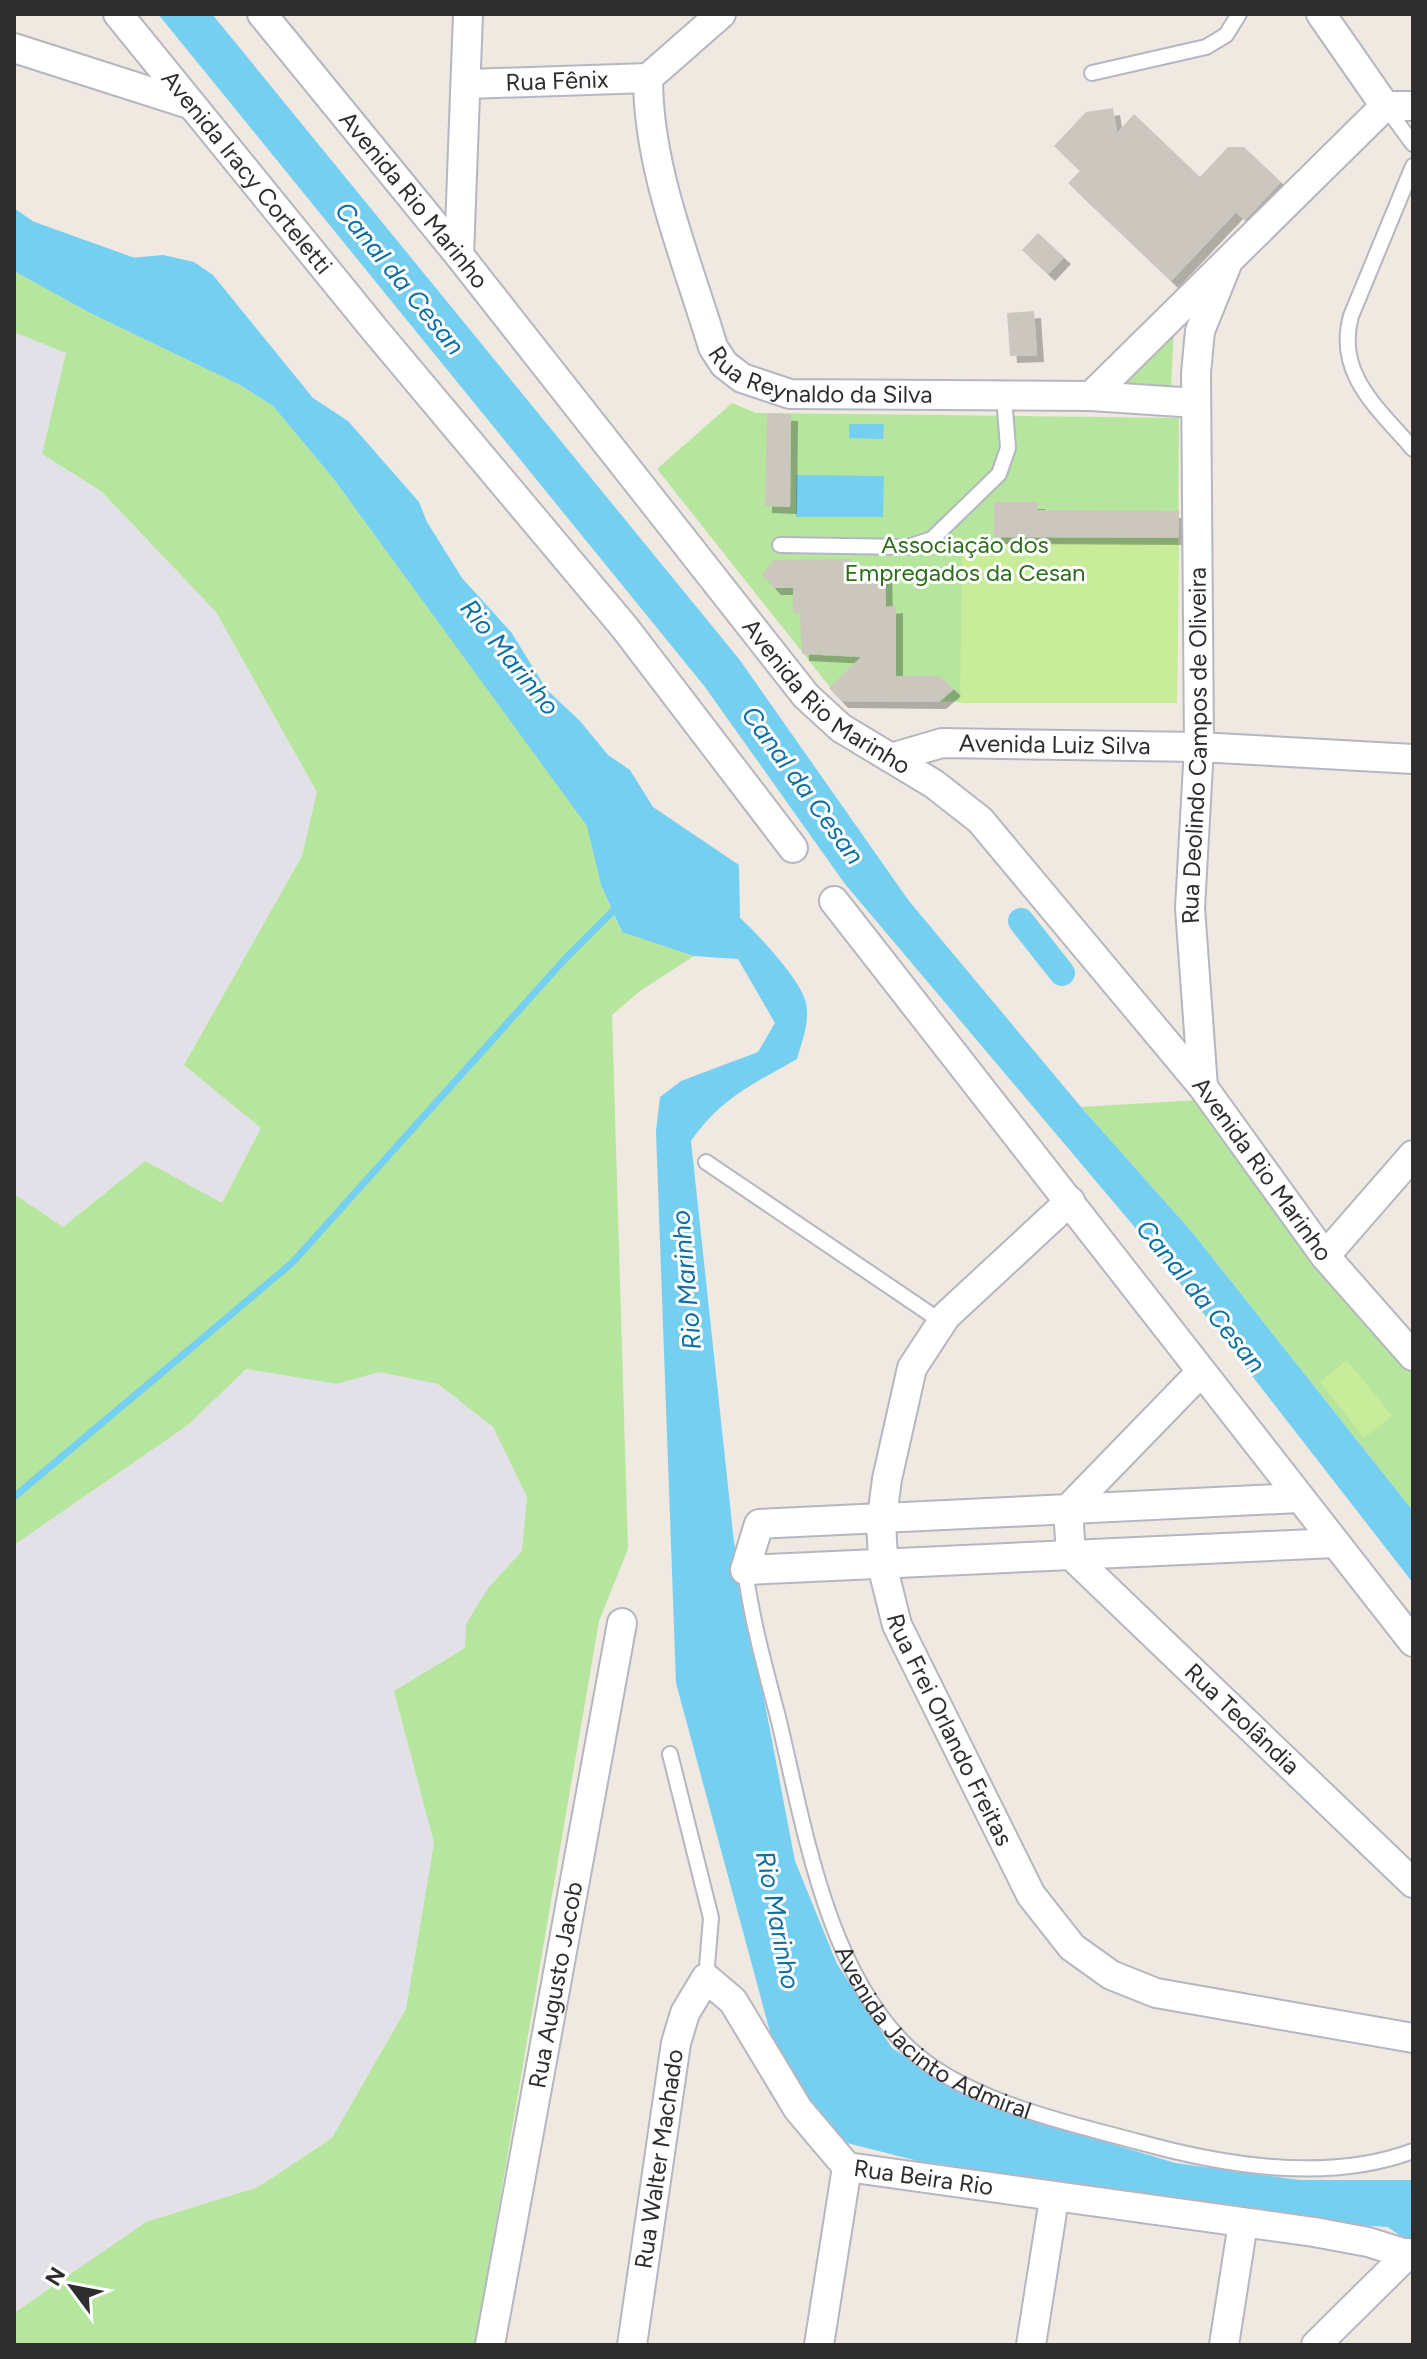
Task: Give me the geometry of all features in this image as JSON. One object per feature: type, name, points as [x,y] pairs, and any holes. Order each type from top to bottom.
[{"type":"street","name":"Avenida Iracy Corteletti","points":[[118,14],[375,330],[625,628],[793,848]]},
{"type":"street","name":"Avenida Rio Marinho","points":[[262,14],[459,255],[806,696],[841,728],[954,798],[980,820],[1203,1087],[1325,1256],[1413,1356]]},
{"type":"street","points":[[459,255],[468,14]]},
{"type":"street","points":[[648,78],[685,28],[721,14]]},
{"type":"street","points":[[1321,14],[1385,106]]},
{"type":"street","points":[[14,48],[189,104]]},
{"type":"street","name":"Rua Fênix","points":[[467,84],[648,78]]},
{"type":"street","name":"Rua Reynaldo da Silva","points":[[648,78],[648,116],[656,159],[713,347],[724,364],[742,378],[790,394],[1091,396],[1196,403]]},
{"type":"street","points":[[1091,396],[1385,106],[1413,106]]},
{"type":"street","name":"Rua Deolindo Campos de Oliveira","points":[[1203,1087],[1190,908],[1199,747],[1196,403],[1200,331],[1227,264]]},
{"type":"street","name":"Avenida Luiz Silva","points":[[891,758],[942,743],[1199,747],[1413,759]]},
{"type":"street","points":[[834,901],[1413,1642]]},
{"type":"street","points":[[1325,1256],[1413,1155]]},
{"type":"street","name":"Rua Frei Orlando Freitas","points":[[1070,1201],[942,1322],[921,1350],[905,1386],[882,1516],[883,1563],[897,1625],[1031,1895],[1072,1947],[1111,1975],[1156,1993],[1413,2038]]},
{"type":"street","points":[[1071,1555],[1068,1509],[1201,1372]]},
{"type":"street","name":"Avenida Jacinto Admiral","points":[[745,1570],[759,1524],[1299,1498]]},
{"type":"street","points":[[745,1570],[1335,1543]]},
{"type":"street","name":"Rua Teolândia","points":[[1071,1555],[1413,1883]]},
{"type":"street","name":"Rua Augusto Jacob","points":[[490,2345],[622,1623]]},
{"type":"street","name":"Rua Beira Rio","points":[[706,1978],[733,2001],[798,2109],[847,2167],[1368,2242],[1411,2255]]},
{"type":"street","name":"Rua Walter Machado","points":[[632,2345],[676,2043],[685,2013],[706,1978]]},
{"type":"street","points":[[819,2345],[847,2167]]},
{"type":"street","points":[[1031,2345],[1054,2199]]},
{"type":"street","points":[[1224,2345],[1243,2223]]},
{"type":"street","points":[[1316,2345],[1411,2255]]},
{"type":"lane","points":[[1092,73],[1206,47],[1226,35],[1239,14]]},
{"type":"lane","points":[[1385,106],[1413,144]]},
{"type":"lane","points":[[1413,166],[1351,316],[1346,342],[1355,381],[1413,449]]},
{"type":"lane","points":[[780,545],[908,547],[932,539],[999,474],[1008,448],[1004,396]]},
{"type":"lane","points":[[706,1162],[942,1322]]},
{"type":"lane","name":"Avenida Jacinto Admiral","points":[[745,1570],[754,1630],[823,1896],[860,1986],[911,2050],[948,2075],[986,2094],[1180,2154],[1272,2168],[1370,2164],[1413,2151]]},
{"type":"lane","points":[[670,1754],[711,1918],[706,1978]]},
{"type":"shaded area","points":[[14,332],[66,353],[42,454],[101,491],[216,612],[317,792],[302,856],[184,1065],[261,1128],[221,1204],[145,1161],[63,1227],[14,1194]]},
{"type":"shaded area","points":[[245,1369],[337,1384],[379,1372],[438,1384],[493,1427],[527,1497],[522,1551],[465,1648],[394,1691],[434,1843],[406,2009],[332,2138],[258,2187],[146,2222],[14,2313],[14,1545],[188,1425]]},
{"type":"green space","points":[[14,271],[90,313],[240,385],[273,406],[333,478],[588,826],[601,885],[621,931],[694,956],[640,991],[612,1015],[628,1549],[599,1621],[475,2345],[14,2345],[14,2313],[146,2222],[258,2187],[332,2138],[406,2009],[434,1843],[394,1691],[465,1648],[466,1624],[489,1587],[522,1551],[527,1497],[493,1427],[438,1384],[379,1372],[337,1384],[246,1369],[188,1425],[14,1545],[14,1194],[63,1227],[145,1161],[222,1203],[261,1128],[184,1065],[302,856],[317,792],[216,612],[101,491],[42,454],[66,353],[14,332]]},
{"type":"green space","points":[[1174,329],[1171,387],[1121,384]]},
{"type":"green space","name":"Associação dos Empregados da Cesan","points":[[732,403],[756,413],[1179,418],[1177,703],[841,701],[657,469]]},
{"type":"green space","points":[[962,543],[1179,543],[1177,703],[960,703]]},
{"type":"green space","points":[[1198,1100],[1413,1369],[1413,1511],[1192,1232],[1081,1107]]},
{"type":"green space","points":[[1347,1360],[1392,1416],[1364,1438],[1320,1382]]},
{"type":"water","name":"Canal da Cesan","points":[[158,14],[212,14],[739,659],[909,901],[1081,1107],[1192,1232],[1413,1511],[1413,1583],[1159,1256],[845,884],[705,687]]},
{"type":"water","points":[[14,208],[48,232],[68,260],[86,262],[163,255],[194,262],[213,275],[313,398],[348,421],[419,502],[427,522],[462,578],[511,632],[547,690],[580,721],[608,755],[630,770],[653,807],[739,865],[740,918],[778,958],[803,994],[807,1017],[797,1059],[726,1103],[691,1141],[734,1542],[795,1861],[837,1964],[892,2048],[946,2083],[1050,2125],[1175,2163],[1300,2180],[1413,2180],[1413,2245],[1388,2227],[1211,2216],[930,2164],[847,2143],[818,2122],[773,2043],[676,1683],[656,1131],[660,1097],[681,1081],[758,1052],[775,1023],[738,959],[694,956],[622,932],[601,885],[587,826],[333,478],[273,406],[240,385],[90,313],[14,271]]},
{"type":"water","points":[[849,424],[884,424],[883,439],[849,438]]},
{"type":"water","points":[[796,475],[884,476],[883,517],[796,517]]},
{"type":"building","points":[[1113,108],[1117,133],[1134,114],[1200,177],[1228,147],[1244,147],[1281,182],[1245,220],[1236,212],[1171,281],[1068,183],[1080,171],[1054,146],[1086,112]]},
{"type":"building","points":[[1038,233],[1064,257],[1048,274],[1022,250]]},
{"type":"building","points":[[1034,311],[1037,355],[1010,356],[1007,313]]},
{"type":"building","points":[[767,413],[791,414],[790,507],[765,506]]},
{"type":"building","points":[[994,502],[1038,502],[1037,510],[1179,511],[1178,538],[994,537]]},
{"type":"building","points":[[850,559],[850,567],[885,568],[886,607],[896,606],[896,676],[940,676],[954,689],[939,702],[841,701],[829,688],[861,657],[802,654],[800,613],[793,613],[793,588],[774,588],[762,575],[774,560]]},
{"type":"waterway","name":"Rio Marinho","points":[[14,238],[131,280]]},
{"type":"waterway","points":[[14,1497],[292,1263],[564,960],[617,907]]},
{"type":"waterway","points":[[1021,921],[1062,973]]}]
